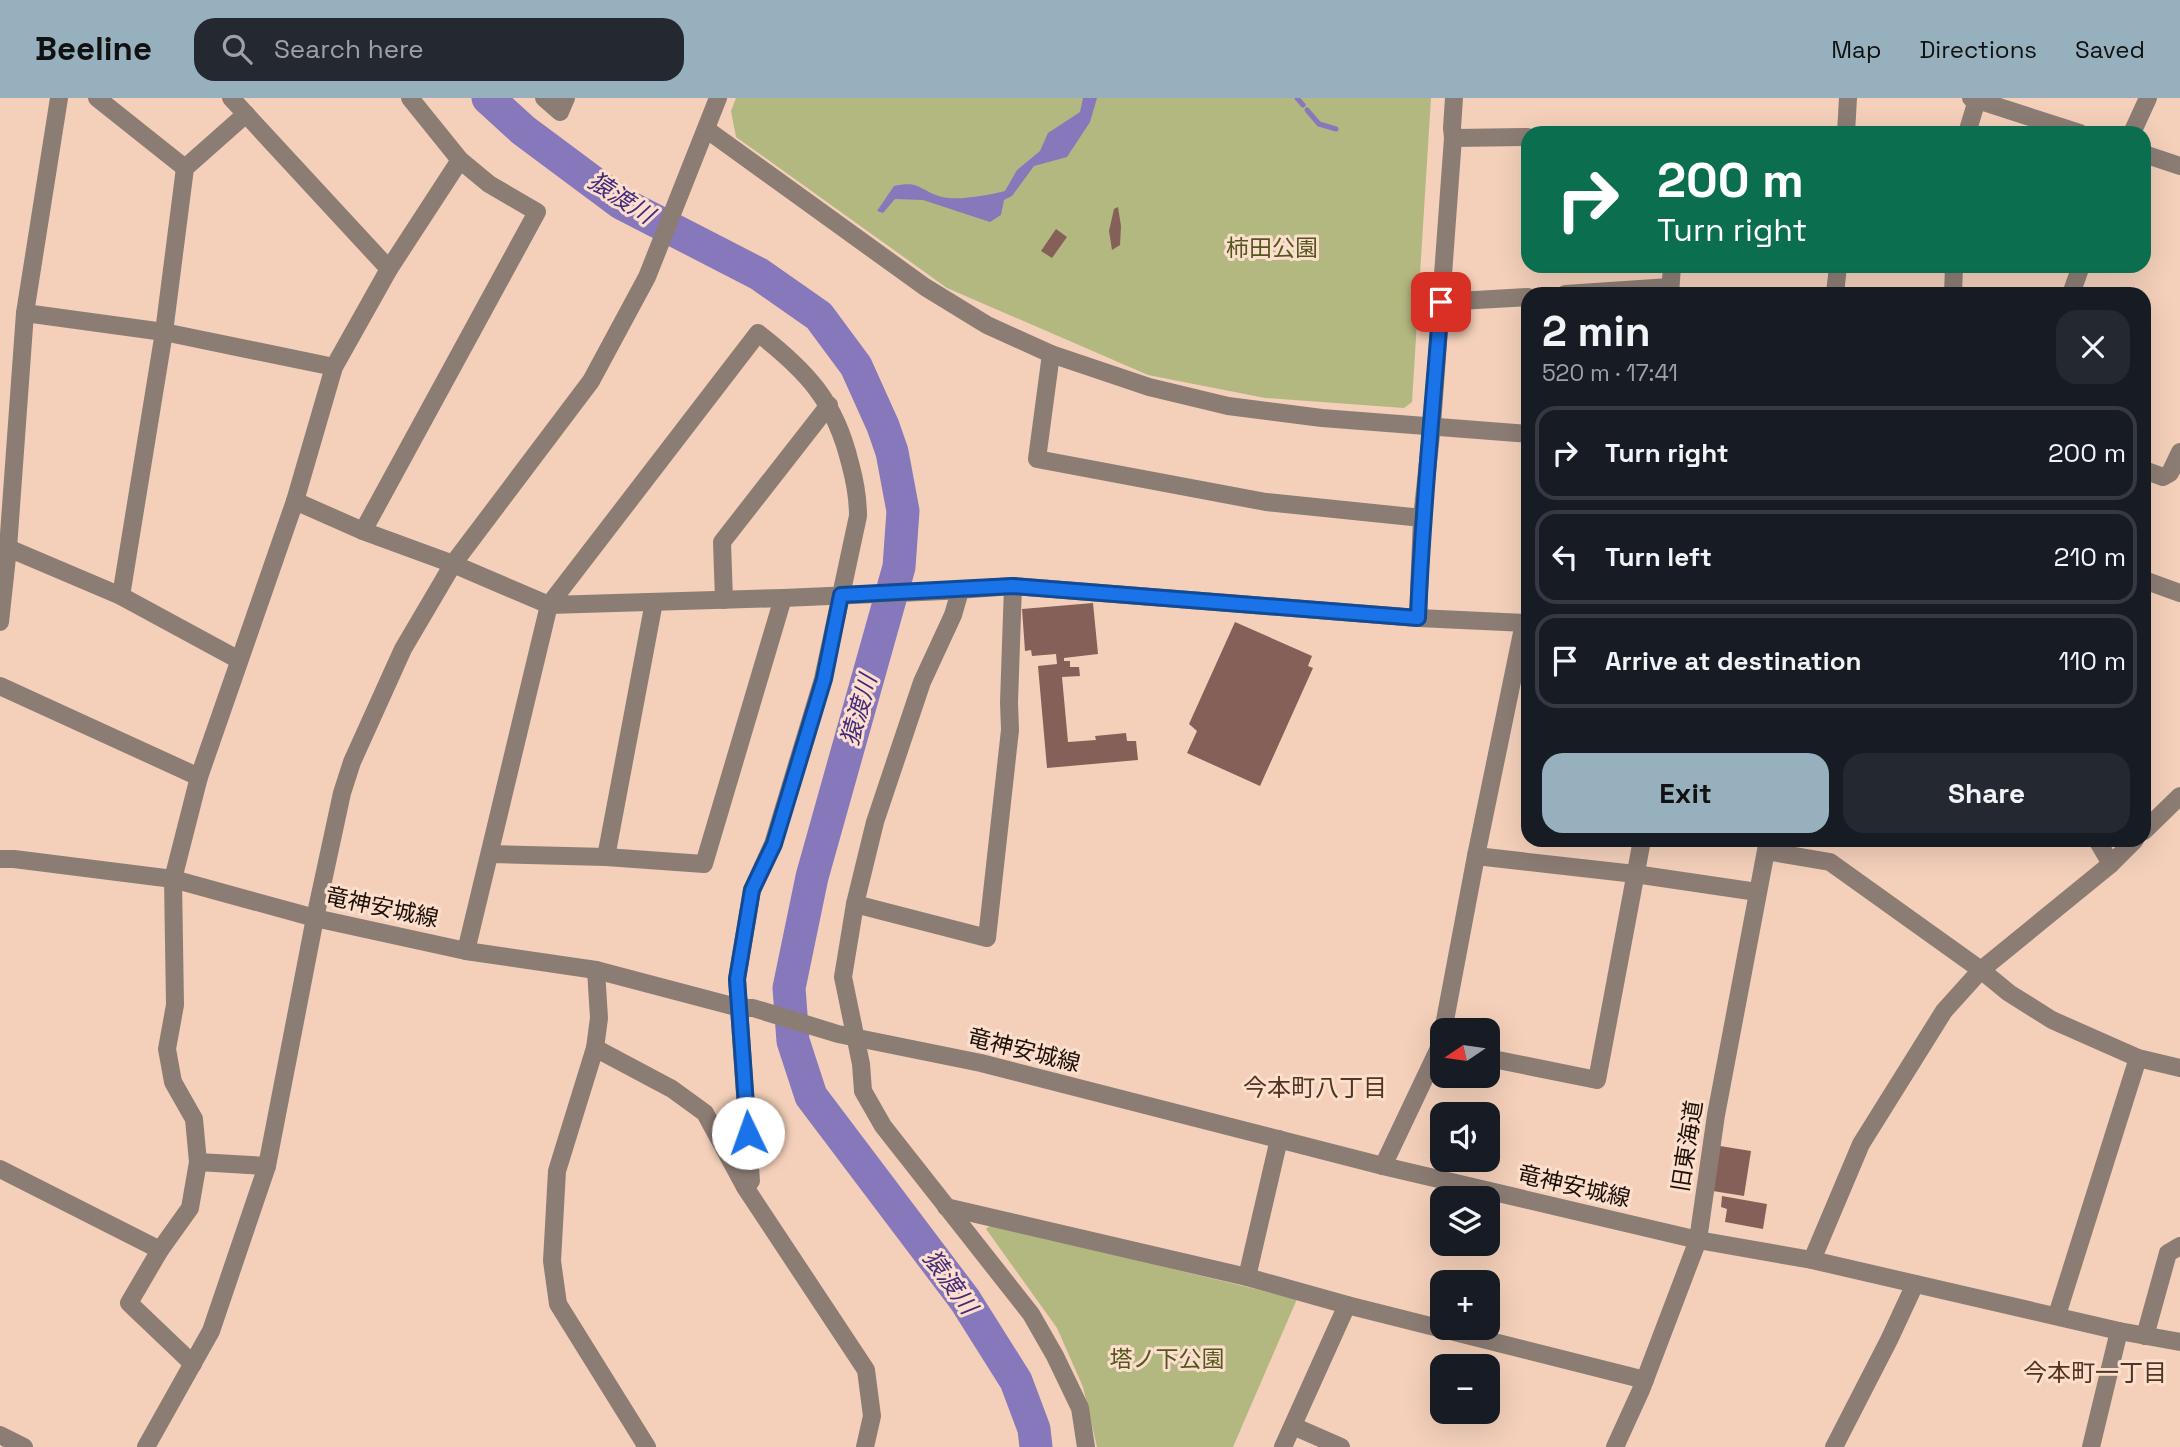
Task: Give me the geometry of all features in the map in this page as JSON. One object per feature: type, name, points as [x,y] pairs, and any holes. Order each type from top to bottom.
[{"type":"street","points":[[0,622],[25,313],[59,98]]},
{"type":"street","points":[[97,98],[185,168]]},
{"type":"street","points":[[232,98],[389,269]]},
{"type":"street","points":[[363,531],[537,212],[489,184],[460,160],[411,98]]},
{"type":"street","points":[[544,98],[560,112],[566,98]]},
{"type":"street","points":[[146,1447],[211,1331],[267,1166],[315,918],[342,793],[352,762],[403,649],[453,564],[590,381],[646,277],[718,98]]},
{"type":"street","points":[[1418,618],[1422,518],[1432,425],[1454,98]]},
{"type":"street","points":[[1846,126],[1848,98]]},
{"type":"street","points":[[2135,126],[2148,98]]},
{"type":"street","points":[[1968,126],[1974,99],[2058,126]]},
{"type":"street","points":[[121,596],[164,332],[185,168],[246,114]]},
{"type":"street","points":[[706,129],[925,287],[987,325],[1051,354],[1149,387],[1228,406],[1322,418],[1521,433]]},
{"type":"street","points":[[1453,138],[1521,137]]},
{"type":"street","points":[[2151,156],[2180,166]]},
{"type":"street","points":[[193,1364],[129,1303],[160,1250],[190,1208],[198,1162],[194,1119],[173,1082],[167,1049],[175,1005],[173,879],[199,777],[295,501],[334,367],[389,269],[460,160]]},
{"type":"street","points":[[1441,302],[1521,296]]},
{"type":"street","points":[[25,313],[164,332],[334,367]]},
{"type":"street","points":[[466,951],[549,605],[758,333],[786,355],[829,405],[845,441],[858,494],[858,516],[848,595],[774,844],[752,890],[737,979],[747,1008],[751,1181],[745,1187]]},
{"type":"street","points":[[1051,354],[1037,459],[1266,502],[1422,518]]},
{"type":"street","points":[[724,600],[722,542],[829,405]]},
{"type":"street","points":[[2151,473],[2163,477],[2170,473],[2180,452]]},
{"type":"street","points":[[295,501],[549,605],[783,598],[1013,586],[1418,618],[1521,623]]},
{"type":"street","points":[[8,548],[121,596],[239,660]]},
{"type":"street","points":[[2151,583],[2180,593]]},
{"type":"street","points":[[855,904],[987,938],[1010,730],[1013,586]]},
{"type":"street","points":[[952,591],[953,615],[922,682],[875,822],[855,904],[843,977],[847,1035],[861,1064],[863,1091],[883,1126],[1031,1314],[1080,1408],[1086,1447]]},
{"type":"street","points":[[490,854],[606,857],[704,864],[783,598]]},
{"type":"street","points":[[606,857],[654,602]]},
{"type":"street","points":[[1445,1018],[1476,856],[1521,646]]},
{"type":"street","points":[[0,686],[199,777]]},
{"type":"street","points":[[2151,824],[2180,796]]},
{"type":"street","points":[[1500,1060],[1597,1080],[1641,847]]},
{"type":"street","name":"旧東海道","points":[[1615,1447],[1645,1380],[1698,1240],[1716,1115],[1767,847]]},
{"type":"street","points":[[1774,847],[1830,862],[2009,993],[2052,1020],[2138,1058],[2180,1068]]},
{"type":"street","points":[[2101,847],[2111,864]]},
{"type":"street","points":[[1812,1260],[1861,1144],[1944,1011],[1981,970],[2111,864],[2128,847]]},
{"type":"street","points":[[1476,856],[1635,874],[1757,892]]},
{"type":"street","name":"竜神安城線","points":[[0,859],[173,879],[315,918],[466,951],[596,970],[847,1035],[981,1063],[1383,1167],[1698,1240],[1812,1260],[2119,1331],[2180,1342]]},
{"type":"street","points":[[596,970],[599,1018],[595,1048],[557,1171],[552,1261],[558,1304],[647,1447]]},
{"type":"street","points":[[595,1048],[672,1089],[705,1112],[745,1187],[866,1370],[872,1416],[865,1447]]},
{"type":"street","points":[[2057,1315],[2138,1058]]},
{"type":"street","points":[[1383,1167],[1430,1064]]},
{"type":"street","points":[[1247,1277],[1279,1139]]},
{"type":"street","points":[[198,1162],[267,1166]]},
{"type":"street","points":[[0,1169],[160,1250]]},
{"type":"street","points":[[946,1207],[1247,1277],[1645,1380]]},
{"type":"street","points":[[2145,1336],[2168,1253],[2180,1246]]},
{"type":"street","points":[[1834,1447],[1915,1284]]},
{"type":"street","points":[[1283,1447],[1347,1305]]},
{"type":"street","points":[[2091,1447],[2119,1331]]},
{"type":"street","points":[[1293,1426],[1341,1447]]},
{"type":"street","points":[[0,1435],[24,1447]]},
{"type":"green space","name":"柿田公園","points":[[736,98],[1431,98],[1412,402],[1404,408],[1265,398],[1148,375],[947,288],[736,137],[731,111]]},
{"type":"green space","name":"塔ノ下公園","points":[[991,1225],[1297,1299],[1233,1447],[1097,1447],[1083,1387],[1057,1328],[986,1229]]},
{"type":"shaded area","points":[[1083,98],[1097,98],[1090,122],[1067,157],[1034,166],[1012,196],[1004,200],[1001,215],[990,222],[923,200],[895,199],[883,213],[877,211],[894,186],[915,185],[935,195],[949,198],[974,197],[1005,191],[1017,170],[1040,151],[1048,133],[1080,112]]},
{"type":"building","points":[[1118,207],[1120,245],[1112,250],[1109,231],[1114,209]]},
{"type":"building","points":[[1056,229],[1067,237],[1052,258],[1041,251]]},
{"type":"building","points":[[1093,603],[1098,654],[1064,658],[1064,661],[1070,661],[1070,667],[1079,667],[1080,676],[1062,677],[1068,742],[1096,740],[1095,736],[1126,733],[1127,741],[1136,741],[1138,760],[1047,768],[1038,666],[1057,664],[1056,654],[1032,656],[1031,650],[1025,651],[1022,609]]},
{"type":"building","points":[[1235,622],[1312,656],[1308,666],[1313,668],[1260,786],[1187,753],[1197,731],[1189,724]]},
{"type":"building","points":[[1720,1146],[1751,1151],[1744,1196],[1713,1191]]},
{"type":"building","points":[[1722,1196],[1767,1204],[1763,1229],[1725,1222],[1727,1209],[1721,1207]]},
{"type":"waterway","name":"猿渡川","points":[[488,98],[523,130],[621,203],[759,274],[819,316],[856,366],[883,426],[892,452],[903,511],[899,567],[812,877],[789,988],[793,1041],[811,1096],[965,1300],[1016,1381],[1034,1429],[1036,1447]]},
{"type":"waterway","points":[[1297,98],[1303,105]]},
{"type":"waterway","points":[[1307,110],[1319,124],[1336,129]]},
{"type":"district","name":"今本町八丁目","points":[[1315,1088]]},
{"type":"district","name":"今本町一丁目","points":[[2095,1373]]},
{"type":"route","points":[[748,1133],[737,979],[752,890],[774,844],[824,679],[841,595],[1013,586],[1418,618],[1422,518],[1441,302]]}]
